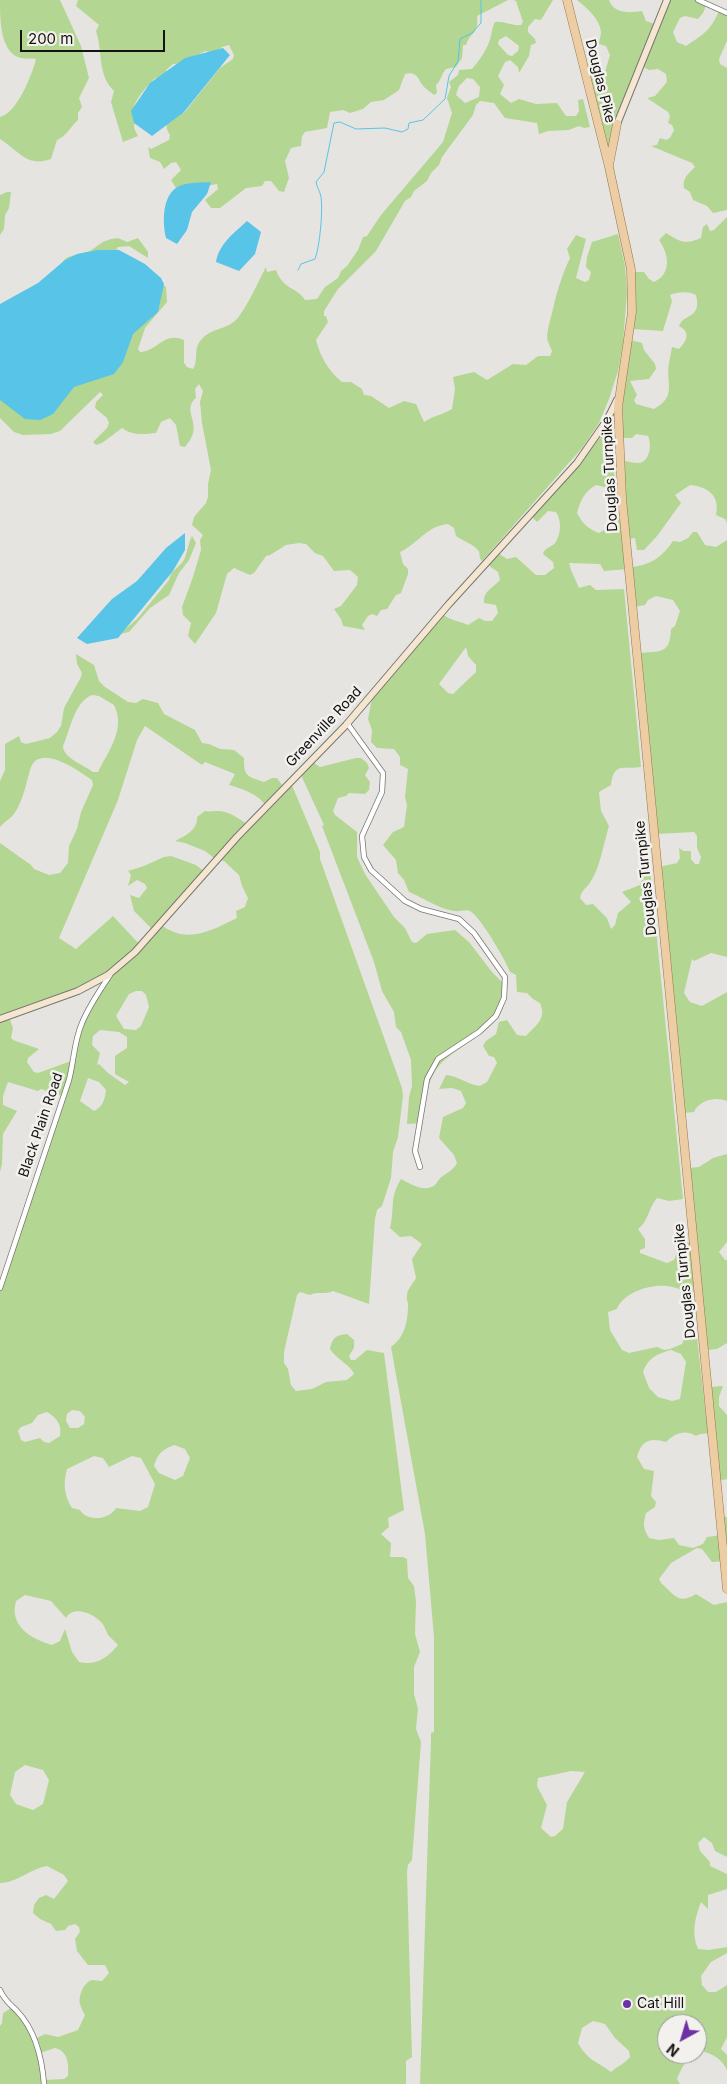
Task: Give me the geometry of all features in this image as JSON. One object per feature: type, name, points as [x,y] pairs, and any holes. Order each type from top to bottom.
[{"type":"main road","name":"Douglas Pike","points":[[567,0],[609,167]]},
{"type":"main road","points":[[609,167],[617,124],[667,0]]},
{"type":"main road","points":[[601,136],[610,133],[617,124]]},
{"type":"main road","points":[[603,145],[614,141]]},
{"type":"main road","name":"Douglas Turnpike","points":[[609,167],[626,241],[633,293],[629,341],[618,417],[622,498],[723,1517],[727,1589]]},
{"type":"main road","name":"Greenville Road","points":[[0,1019],[78,991],[111,973],[135,952],[237,837],[347,723],[447,606],[577,463],[608,420],[620,396]]},
{"type":"street","points":[[698,0],[727,13]]},
{"type":"street","points":[[347,723],[383,773],[382,792],[362,836],[364,857],[371,870],[405,901],[421,909],[459,919],[474,933],[505,977],[504,998],[496,1016],[478,1032],[438,1059],[427,1079],[415,1151],[420,1167]]},
{"type":"street","name":"Black Plain Road","points":[[0,1288],[69,1080],[76,1040],[82,1022],[111,973]]},
{"type":"street","points":[[0,1990],[4,1999],[18,2012],[31,2032],[41,2056],[44,2084]]},
{"type":"green space","points":[[0,0],[60,0],[81,46],[89,78],[79,98],[82,107],[78,113],[78,120],[57,140],[51,159],[43,161],[29,160],[0,139],[0,117],[12,108],[23,93],[36,59],[21,58],[9,50],[5,43],[1,26]]},
{"type":"green space","points":[[78,0],[508,0],[477,16],[476,30],[466,45],[463,45],[462,58],[456,67],[444,71],[436,85],[437,93],[434,95],[425,88],[417,76],[409,73],[405,74],[399,90],[384,100],[371,102],[363,109],[350,113],[343,110],[330,112],[327,128],[305,132],[302,136],[301,146],[291,148],[285,161],[289,178],[284,192],[279,191],[271,181],[265,181],[262,186],[246,188],[220,208],[211,208],[205,200],[218,189],[217,184],[178,191],[171,180],[181,170],[176,162],[171,163],[164,169],[160,162],[150,158],[148,147],[151,149],[169,140],[170,135],[167,129],[167,121],[169,113],[173,107],[184,113],[220,68],[233,59],[234,55],[229,45],[222,47],[215,53],[205,51],[183,63],[173,64],[166,70],[168,75],[161,83],[156,78],[154,79],[135,103],[134,128],[138,136],[123,142],[111,102],[114,91],[103,70],[96,31],[99,25],[76,6]]},
{"type":"green space","points":[[513,0],[553,0],[541,20],[535,19],[528,27],[528,32],[535,39],[536,43],[531,45],[529,56],[519,73],[518,67],[510,60],[505,62],[498,76],[504,85],[500,94],[511,103],[519,99],[536,104],[557,103],[566,116],[576,116],[579,111],[578,100],[583,99],[590,127],[584,128],[579,126],[569,130],[548,131],[539,134],[537,123],[505,118],[494,103],[480,101],[476,105],[473,115],[427,181],[405,201],[376,251],[338,289],[324,311],[324,316],[326,316],[328,322],[316,340],[326,363],[342,382],[351,382],[362,389],[364,395],[371,396],[389,408],[404,401],[416,404],[424,422],[452,409],[455,389],[453,377],[474,372],[487,380],[513,364],[526,365],[538,356],[550,356],[552,351],[547,332],[558,289],[570,258],[567,249],[576,235],[586,239],[576,278],[585,282],[589,280],[591,272],[586,267],[592,242],[618,234],[625,266],[627,292],[623,343],[618,371],[599,423],[582,448],[482,561],[478,550],[456,536],[454,528],[448,524],[434,528],[400,552],[403,564],[408,569],[401,593],[396,595],[387,609],[381,610],[377,616],[372,614],[368,616],[362,625],[365,630],[343,626],[341,619],[334,609],[341,606],[357,585],[358,577],[350,570],[334,571],[323,556],[315,553],[306,544],[299,543],[286,545],[266,556],[254,573],[250,575],[234,568],[227,574],[216,613],[195,644],[188,636],[191,623],[183,615],[182,607],[201,550],[200,540],[203,535],[192,525],[194,517],[206,503],[211,470],[202,423],[200,402],[203,391],[199,384],[195,389],[196,398],[192,402],[190,410],[194,428],[193,433],[185,447],[180,446],[176,425],[170,418],[161,422],[156,433],[134,433],[122,428],[102,443],[96,445],[93,442],[107,428],[109,423],[107,418],[95,408],[96,402],[103,395],[100,392],[60,431],[51,434],[23,435],[14,432],[0,418],[0,316],[61,276],[63,261],[68,257],[90,251],[103,242],[118,238],[127,242],[138,238],[148,252],[148,258],[129,246],[118,247],[115,252],[166,287],[167,302],[145,328],[138,349],[140,352],[146,351],[171,338],[184,340],[184,363],[187,367],[193,369],[199,343],[204,336],[235,321],[248,303],[266,267],[267,272],[276,270],[282,281],[305,300],[317,299],[325,287],[338,278],[341,271],[347,266],[358,250],[363,237],[367,236],[381,215],[443,142],[452,113],[447,98],[451,87],[449,82],[458,75],[459,70],[472,69],[483,55],[495,22],[521,25],[523,22],[516,1]],"holes":[[[506,36],[519,46],[518,51],[512,56],[508,55],[498,44],[499,40]],[[467,78],[473,79],[480,87],[479,97],[465,103],[456,95],[459,86]]]},
{"type":"green space","points":[[577,0],[609,0],[614,8],[622,12],[642,11],[646,21],[657,25],[667,0],[696,0],[706,5],[703,13],[698,19],[685,16],[680,18],[673,32],[677,42],[686,46],[706,32],[719,11],[727,13],[727,41],[719,59],[720,64],[727,68],[727,210],[713,213],[707,206],[693,200],[690,192],[684,188],[686,176],[695,167],[692,163],[651,146],[657,145],[660,138],[666,140],[670,138],[674,130],[672,125],[668,123],[670,116],[668,112],[647,98],[655,96],[667,82],[666,74],[658,69],[649,70],[641,66],[607,154],[587,76],[605,72],[610,55],[606,46],[599,44],[601,32],[596,18]]},
{"type":"green space","points":[[11,192],[9,208],[5,215],[4,229],[0,235],[0,195]]},
{"type":"green space","points":[[727,217],[727,523],[725,519],[716,515],[717,508],[712,494],[708,490],[690,485],[675,495],[681,503],[657,536],[644,550],[637,550],[635,538],[628,539],[622,461],[642,462],[647,457],[650,444],[648,436],[636,434],[632,438],[621,438],[623,398],[631,340],[642,343],[644,350],[655,364],[656,369],[649,379],[630,381],[637,395],[634,400],[636,404],[654,409],[666,399],[668,394],[668,370],[672,347],[679,349],[686,340],[685,331],[679,326],[681,322],[695,312],[697,303],[696,295],[690,293],[683,292],[670,295],[672,301],[663,331],[632,329],[633,272],[644,272],[654,282],[664,274],[666,269],[667,257],[659,240],[666,233],[683,242],[690,241],[701,238],[703,227],[707,224],[710,231],[714,230]]},
{"type":"green space","points":[[601,436],[609,437],[612,445],[615,487],[608,488],[596,485],[592,487],[584,497],[577,513],[586,525],[599,533],[608,528],[611,520],[623,519],[628,569],[604,571],[600,564],[569,563],[579,588],[590,585],[596,590],[624,589],[641,767],[620,768],[614,772],[611,785],[599,792],[601,811],[609,826],[597,869],[580,898],[586,905],[593,904],[607,918],[611,929],[615,925],[618,913],[631,902],[622,892],[640,885],[642,880],[641,870],[650,869],[683,1199],[669,1201],[657,1198],[642,1226],[638,1229],[645,1239],[645,1248],[640,1250],[640,1253],[667,1263],[674,1260],[680,1243],[693,1242],[698,1292],[685,1293],[668,1286],[658,1286],[638,1291],[622,1302],[617,1309],[608,1312],[610,1330],[622,1350],[629,1353],[657,1347],[664,1350],[670,1349],[682,1344],[684,1339],[697,1337],[706,1417],[710,1417],[708,1387],[723,1386],[719,1397],[719,1406],[727,1415],[727,1479],[718,1481],[712,1433],[696,1436],[684,1432],[673,1436],[666,1442],[651,1440],[641,1447],[637,1457],[644,1469],[654,1471],[651,1496],[656,1502],[655,1507],[646,1513],[644,1523],[649,1538],[659,1540],[674,1538],[679,1545],[693,1548],[703,1544],[707,1537],[722,1535],[722,1517],[727,1517],[727,1567],[725,1561],[712,1562],[702,1549],[697,1548],[671,1563],[659,1579],[673,1595],[681,1599],[696,1594],[714,1605],[727,1602],[727,1857],[715,1851],[712,1843],[704,1837],[698,1843],[700,1851],[710,1862],[710,1866],[727,1874],[727,1889],[708,1895],[708,1909],[701,1902],[694,1931],[698,1949],[709,1950],[727,1947],[727,1953],[711,1962],[701,1976],[702,1985],[708,1992],[716,1992],[727,1985],[727,2037],[721,2049],[727,2055],[727,2070],[720,2060],[707,2053],[707,2014],[657,2014],[657,2064],[684,2064],[677,2079],[680,2084],[420,2084],[431,1733],[434,1732],[434,1637],[425,1534],[391,1347],[400,1338],[405,1328],[408,1310],[407,1293],[416,1278],[412,1259],[422,1244],[411,1236],[400,1237],[390,1228],[395,1192],[401,1179],[418,1187],[431,1187],[453,1169],[457,1163],[454,1155],[439,1138],[443,1117],[463,1108],[466,1103],[461,1091],[452,1088],[439,1089],[446,1075],[480,1086],[487,1082],[497,1063],[494,1057],[489,1056],[483,1046],[486,1041],[496,1034],[499,1022],[507,1020],[517,1035],[526,1036],[537,1025],[541,1018],[542,1009],[540,1003],[527,993],[517,992],[516,975],[510,972],[492,939],[480,921],[470,911],[450,910],[409,892],[404,880],[398,873],[396,860],[383,845],[393,832],[404,827],[408,769],[400,765],[400,757],[394,749],[377,748],[371,742],[372,730],[368,719],[373,693],[444,615],[468,625],[479,618],[485,621],[492,621],[498,613],[496,605],[484,603],[484,599],[485,595],[500,580],[498,572],[488,565],[498,553],[507,559],[516,557],[536,575],[545,575],[554,568],[553,562],[543,554],[545,550],[555,543],[559,536],[560,524],[558,516],[556,512],[548,511],[537,522],[532,517]],"holes":[[[466,647],[468,656],[476,665],[476,672],[453,694],[448,693],[439,684]],[[671,1350],[681,1354],[686,1362],[680,1399],[672,1401],[658,1397],[649,1388],[643,1372],[650,1360],[657,1355]],[[571,1771],[585,1772],[567,1802],[563,1829],[551,1837],[541,1828],[547,1805],[537,1786],[538,1778]],[[593,2021],[605,2024],[615,2038],[629,2051],[630,2057],[611,2072],[589,2057],[578,2043],[582,2028]]]},
{"type":"green space","points":[[693,532],[697,532],[705,545],[716,547],[727,540],[727,957],[711,953],[694,961],[692,959],[684,993],[690,1002],[702,1006],[727,992],[727,1101],[718,1099],[708,1100],[696,1108],[694,1112],[684,1113],[659,867],[677,863],[680,858],[679,848],[684,851],[691,851],[691,859],[695,864],[699,864],[701,857],[697,848],[697,836],[694,832],[656,834],[638,653],[658,651],[666,647],[669,643],[671,629],[675,626],[680,611],[673,600],[656,596],[648,600],[645,605],[634,607],[630,567],[644,565],[655,560],[673,541],[680,542],[688,538]]},
{"type":"green space","points":[[192,536],[196,543],[189,560],[179,573],[169,595],[150,608],[129,632],[120,634],[138,618],[169,580],[173,571],[182,563]]},
{"type":"green space","points":[[76,654],[94,665],[99,681],[105,687],[128,702],[136,703],[143,699],[158,703],[164,714],[195,730],[202,743],[220,749],[234,750],[244,758],[246,772],[250,777],[264,782],[277,778],[284,788],[291,783],[320,852],[320,859],[402,1088],[403,1096],[398,1137],[393,1152],[391,1178],[382,1206],[377,1210],[375,1219],[369,1304],[333,1291],[310,1295],[300,1292],[297,1295],[284,1352],[284,1363],[288,1369],[291,1385],[296,1391],[312,1389],[326,1382],[347,1380],[354,1374],[330,1349],[333,1340],[337,1336],[347,1334],[354,1340],[354,1348],[349,1356],[351,1360],[355,1360],[367,1350],[384,1353],[404,1510],[388,1518],[389,1527],[381,1534],[391,1543],[390,1557],[403,1557],[407,1559],[408,1578],[414,1586],[416,1601],[415,1634],[420,1652],[414,1667],[414,1694],[418,1709],[416,1729],[421,1742],[412,1860],[408,1865],[407,1872],[412,2057],[406,2061],[406,2084],[0,2084],[0,2026],[3,2013],[13,2007],[35,2039],[45,2034],[58,2037],[78,2030],[85,2015],[80,2001],[82,1990],[89,1981],[102,1981],[109,1973],[105,1965],[88,1965],[77,1951],[75,1939],[80,1932],[79,1927],[75,1924],[68,1926],[65,1930],[56,1931],[51,1924],[33,1913],[34,1905],[39,1898],[46,1895],[54,1899],[68,1881],[64,1875],[47,1866],[12,1881],[0,1883],[0,1287],[62,1096],[41,1089],[38,1091],[8,1082],[3,1096],[3,1105],[17,1111],[3,1134],[0,1172],[0,843],[34,869],[49,875],[60,873],[68,863],[69,846],[93,785],[92,780],[69,765],[50,758],[41,758],[34,762],[30,770],[20,804],[12,816],[0,827],[0,781],[5,770],[5,744],[19,736],[21,742],[26,744],[50,738],[61,726],[64,708],[81,677],[82,673],[77,664]],"holes":[[[92,695],[99,696],[114,705],[117,714],[118,722],[115,739],[98,772],[93,772],[75,761],[64,750],[63,746],[81,704]],[[145,726],[202,765],[205,762],[235,774],[229,785],[255,795],[267,807],[248,825],[226,812],[205,811],[197,817],[197,822],[193,829],[175,841],[205,851],[214,858],[224,861],[239,875],[248,898],[245,907],[236,911],[237,918],[208,931],[189,935],[180,934],[160,924],[205,872],[196,865],[171,856],[128,871],[131,875],[128,886],[137,880],[145,884],[147,888],[139,898],[130,895],[134,911],[153,930],[140,945],[113,916],[76,949],[59,938],[118,800],[137,740]],[[108,977],[82,1022],[74,1060],[38,1073],[34,1072],[27,1062],[28,1058],[39,1049],[11,1038],[13,1028],[9,1017]],[[142,991],[146,995],[149,1007],[141,1026],[136,1030],[124,1029],[116,1016],[129,994]],[[100,1030],[119,1032],[127,1037],[127,1048],[115,1056],[115,1074],[129,1082],[125,1085],[99,1064],[97,1065],[100,1053],[92,1045],[93,1036]],[[88,1078],[99,1082],[106,1090],[100,1107],[94,1111],[80,1101]],[[72,1410],[80,1411],[85,1417],[84,1424],[78,1428],[70,1428],[66,1421],[67,1414]],[[47,1412],[58,1422],[60,1436],[49,1443],[44,1442],[40,1438],[25,1442],[21,1440],[18,1431],[21,1427],[32,1423],[38,1415]],[[174,1445],[185,1449],[190,1458],[183,1476],[175,1480],[159,1473],[154,1466],[163,1450]],[[94,1456],[103,1458],[109,1467],[132,1456],[141,1458],[155,1484],[148,1507],[140,1511],[116,1508],[109,1515],[93,1518],[83,1514],[80,1510],[72,1508],[66,1494],[65,1479],[67,1469]],[[25,1595],[51,1601],[66,1618],[69,1614],[78,1611],[93,1616],[102,1624],[109,1636],[118,1645],[101,1660],[90,1663],[79,1662],[72,1652],[65,1629],[60,1641],[52,1645],[30,1635],[16,1618],[16,1601]],[[25,1765],[43,1770],[49,1780],[43,1804],[33,1810],[16,1804],[10,1795],[15,1772]],[[55,2048],[63,2052],[67,2059],[68,2076],[64,2079],[44,2080],[40,2053]]]},
{"type":"green space","points":[[361,758],[367,763],[369,768],[365,775],[370,782],[369,790],[365,794],[349,793],[338,798],[333,811],[335,815],[357,832],[357,857],[365,874],[394,917],[405,928],[412,942],[416,943],[427,934],[455,930],[469,942],[503,983],[505,999],[502,1011],[495,1021],[451,1055],[434,1073],[427,1091],[422,1123],[407,1124],[409,1097],[412,1086],[411,1060],[401,1032],[396,1027],[394,1012],[382,991],[374,962],[322,826],[324,825],[300,773],[311,761],[320,767]]},
{"type":"green space","points":[[727,1154],[727,1242],[719,1252],[727,1260],[727,1343],[717,1349],[706,1350],[689,1168],[699,1167],[713,1158]]},
{"type":"water","points":[[223,48],[230,55],[184,112],[152,136],[134,123],[131,111],[150,83],[185,58]]},
{"type":"water","points":[[211,182],[207,194],[192,212],[187,230],[177,244],[166,238],[164,215],[170,193],[182,185]]},
{"type":"water","points":[[247,221],[261,232],[255,254],[239,271],[216,262],[224,244]]},
{"type":"water","points":[[98,250],[119,250],[145,264],[161,278],[164,284],[158,312],[133,334],[123,362],[114,374],[74,387],[53,414],[40,420],[25,419],[0,400],[0,304],[38,283],[65,260],[77,254]]},
{"type":"water","points":[[185,533],[185,550],[173,571],[118,638],[87,644],[77,638],[112,599],[137,581],[166,548]]},
{"type":"waterway","points":[[298,270],[301,264],[315,259],[317,253],[322,210],[321,197],[316,182],[324,172],[334,123],[340,122],[356,129],[385,128],[402,132],[408,129],[409,123],[423,120],[445,99],[449,76],[458,61],[460,39],[472,33],[481,23],[481,0]]},
{"type":"place","name":"Cat Hill","points":[[627,2004]]}]
